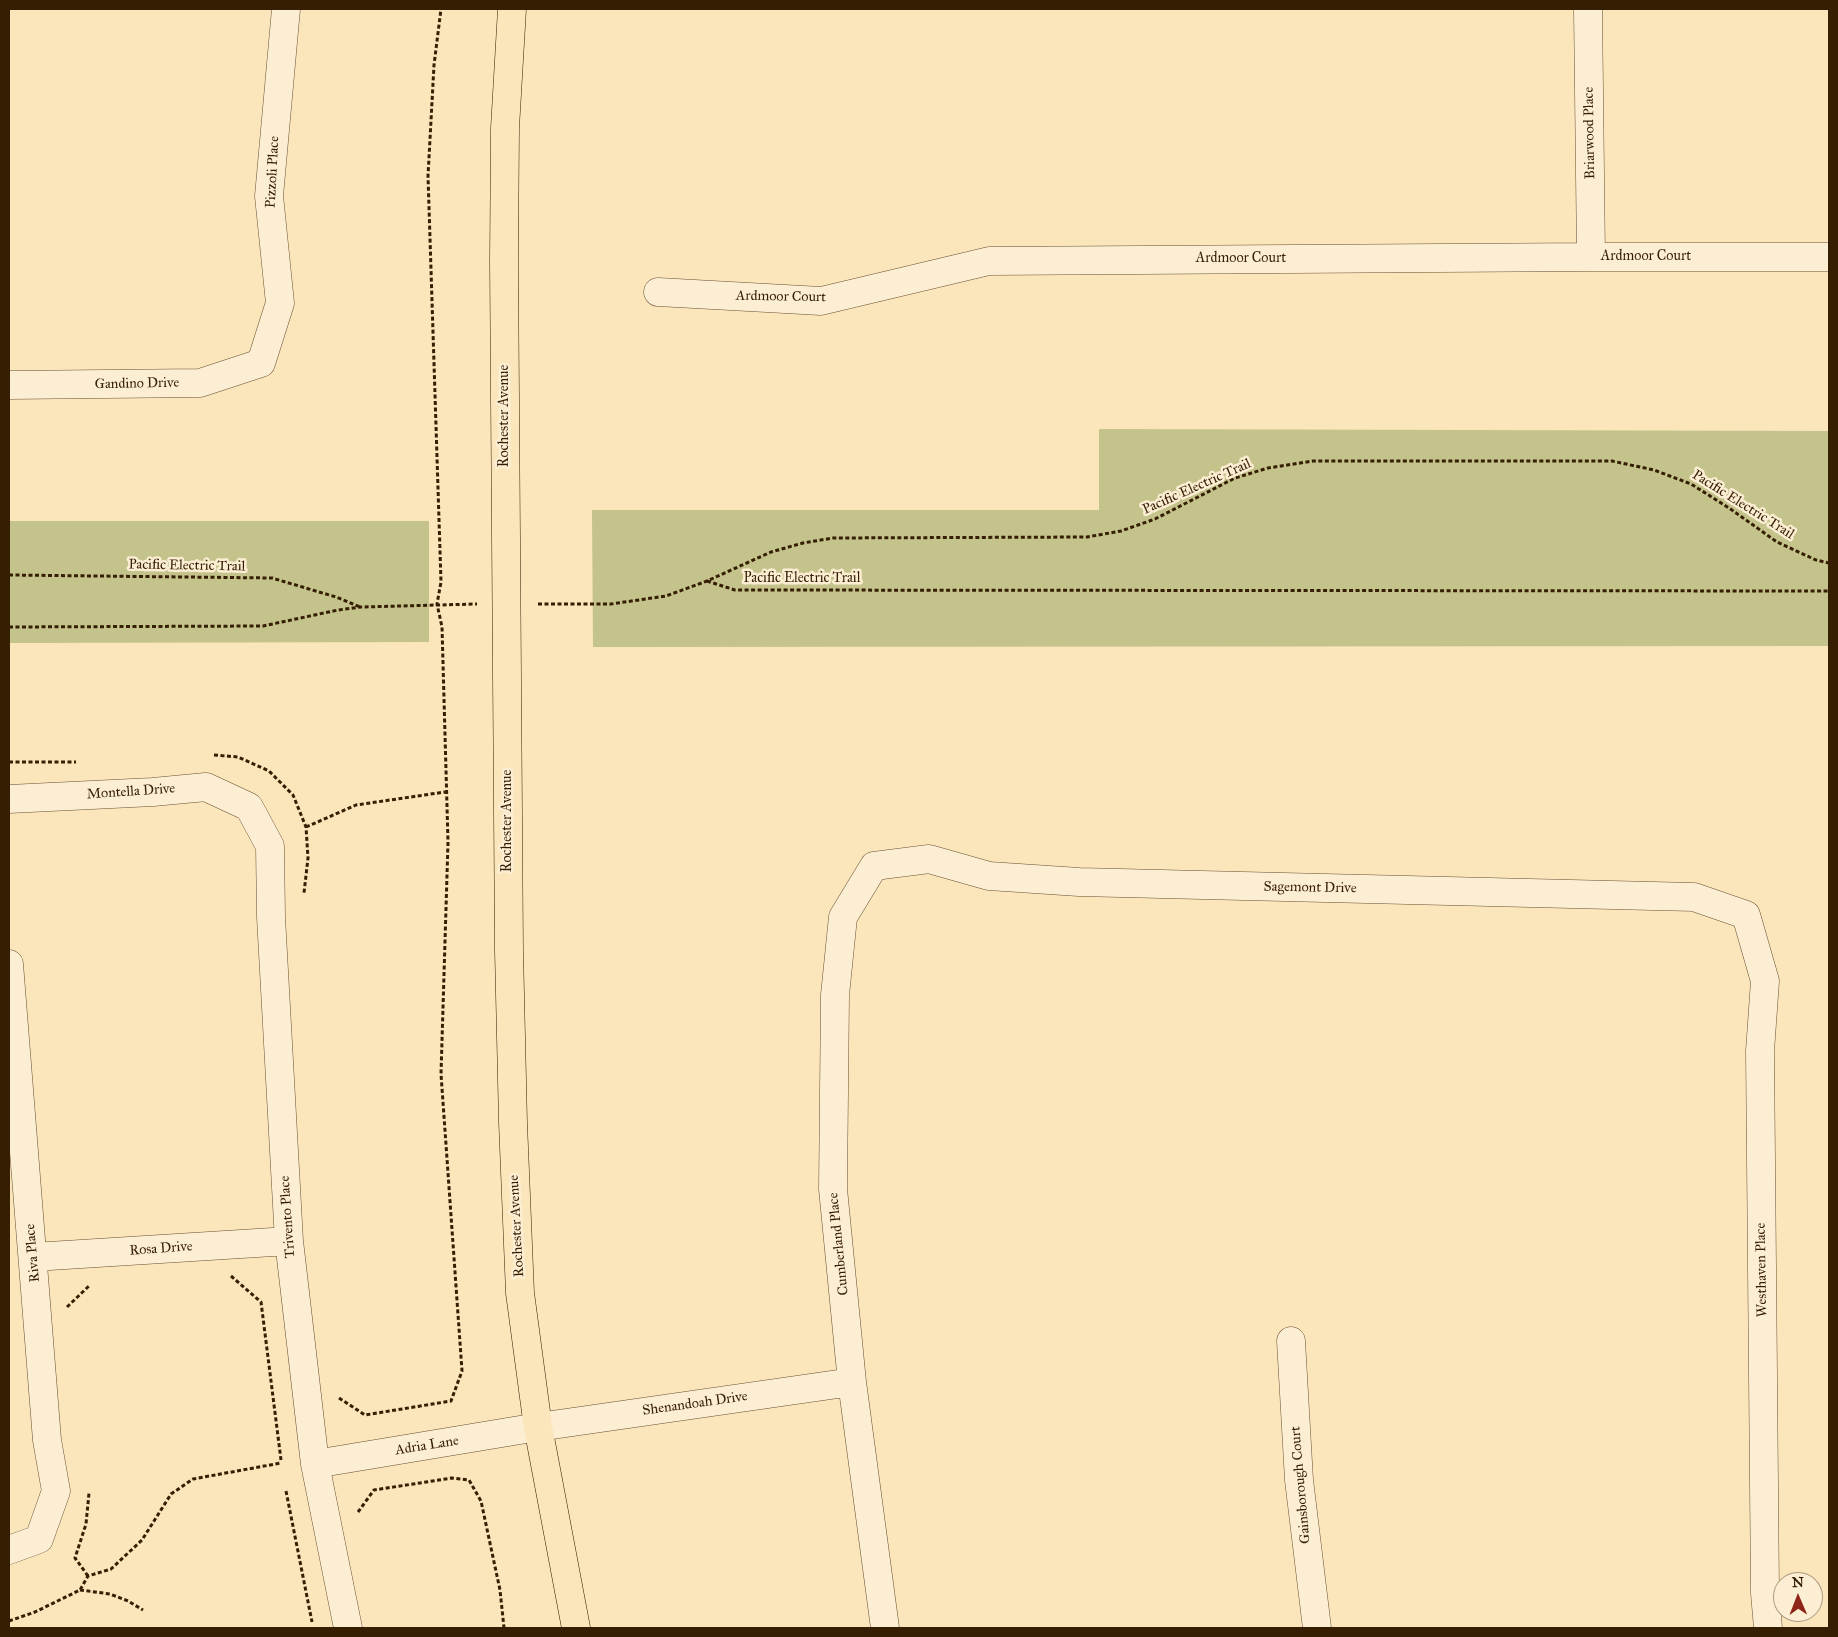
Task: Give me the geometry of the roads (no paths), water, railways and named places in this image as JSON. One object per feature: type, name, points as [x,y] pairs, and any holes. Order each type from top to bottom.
[{"type":"main road","name":"Rochester Avenue","points":[[512,9],[505,128],[504,242],[513,1123],[520,1293],[538,1427],[576,1628]]},
{"type":"street","name":"Pizzoli Place","points":[[261,363],[280,304],[269,196],[286,9]]},
{"type":"street","name":"Briarwood Place","points":[[1588,9],[1591,257]]},
{"type":"street","name":"Ardmoor Court","points":[[658,292],[822,301],[988,261],[1829,257]]},
{"type":"street","name":"Gandino Drive","points":[[9,385],[200,383],[261,363]]},
{"type":"street","name":"Montella Drive","points":[[9,799],[153,792],[206,787],[249,807]]},
{"type":"street","name":"Trivento Place","points":[[249,807],[270,846],[270,917],[289,1241],[315,1464],[348,1628]]},
{"type":"street","name":"Sagemont Drive","points":[[874,866],[930,859],[989,876],[1079,882],[1694,897],[1746,915]]},
{"type":"street","name":"Cumberland Place","points":[[874,866],[843,917],[835,995],[833,1189],[852,1382],[885,1628]]},
{"type":"street","name":"Westhaven Place","points":[[1746,915],[1765,981],[1760,1051],[1765,1593],[1768,1628]]},
{"type":"street","name":"Riva Place","points":[[9,964],[48,1440],[56,1491],[40,1539],[9,1550]]},
{"type":"street","name":"Rosa Drive","points":[[33,1257],[289,1241]]},
{"type":"street","name":"Gainsborough Court","points":[[1292,1341],[1298,1480],[1318,1628]]},
{"type":"street","name":"Shenandoah Drive","points":[[538,1427],[852,1382]]},
{"type":"street","name":"Adria Lane","points":[[315,1464],[538,1427]]}]
